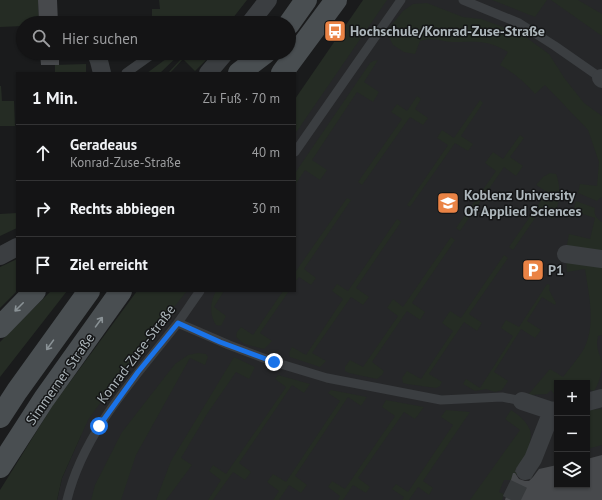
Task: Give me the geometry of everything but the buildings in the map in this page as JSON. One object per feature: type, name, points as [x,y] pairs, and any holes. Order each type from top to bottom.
[{"type":"street","points":[[255,16],[268,0]]},
{"type":"street","points":[[295,16],[306,0]]},
{"type":"street","points":[[296,54],[336,0]]},
{"type":"street","points":[[99,60],[102,72]]},
{"type":"street","points":[[209,72],[219,60]]},
{"type":"street","points":[[240,72],[256,60]]},
{"type":"street","points":[[254,72],[263,60]]},
{"type":"street","points":[[283,72],[292,60]]},
{"type":"street","points":[[0,256],[16,248]]},
{"type":"street","points":[[566,254],[602,259]]},
{"type":"street","points":[[0,327],[34,292]]},
{"type":"street","name":"Simmerner Straße","points":[[0,417],[88,292]]},
{"type":"street","name":"Simmerner Straße","points":[[0,467],[44,399],[120,292]]},
{"type":"street","points":[[590,401],[602,398]]},
{"type":"street","points":[[522,401],[554,410],[533,459],[525,472]]},
{"type":"lane","points":[[296,151],[401,0]]},
{"type":"lane","points":[[463,0],[519,23],[556,46],[601,79]]},
{"type":"lane","points":[[127,72],[144,60]]},
{"type":"lane","name":"Konrad-Zuse-Straße","points":[[67,500],[72,480],[99,426],[138,372],[178,323],[199,292]]},
{"type":"lane","points":[[178,323],[274,362],[327,378],[441,400],[502,397],[522,401]]},
{"type":"shaded area","points":[[0,0],[38,0],[39,16],[16,16],[16,26],[0,27]]},
{"type":"shaded area","points":[[159,0],[247,0],[234,16],[152,16],[152,9],[160,9]]},
{"type":"shaded area","points":[[363,0],[387,0],[296,133],[296,98]]},
{"type":"shaded area","name":"Koblenz University Of Applied Sciences","points":[[372,0],[602,0],[602,500],[57,500],[62,478],[81,435],[63,418],[157,292],[296,292],[296,114]]},
{"type":"shaded area","points":[[492,0],[547,0],[535,17]]},
{"type":"shaded area","points":[[551,0],[578,0],[602,14],[602,36]]},
{"type":"shaded area","points":[[427,3],[463,17],[481,19],[520,33],[549,54],[565,79],[584,103],[602,116],[602,197],[597,201],[578,193],[580,184],[597,186],[599,162],[588,130],[545,85],[535,94],[519,78],[500,65],[508,52],[487,43],[451,42],[432,39],[420,41],[415,54],[404,52],[393,45],[388,35],[389,28],[403,11],[413,4]]},
{"type":"shaded area","points":[[165,60],[174,60],[161,72],[148,72]]},
{"type":"shaded area","points":[[180,60],[182,60],[171,72],[169,72]]},
{"type":"shaded area","points":[[184,60],[206,60],[195,71]]},
{"type":"shaded area","points":[[378,60],[364,82],[379,92],[373,102],[357,92],[312,160],[327,170],[320,180],[305,170],[296,184],[296,172],[370,63]]},
{"type":"shaded area","points":[[86,64],[86,72],[55,72],[55,65]]},
{"type":"shaded area","points":[[0,86],[2,101],[14,101],[15,126],[0,126]]},
{"type":"shaded area","points":[[417,96],[421,99],[415,109],[428,118],[423,125],[410,117],[362,185],[358,182],[402,119],[391,112],[397,104],[407,111]]},
{"type":"shaded area","points":[[480,100],[483,103],[461,136],[473,144],[468,151],[455,143],[410,207],[407,205],[448,145],[437,138],[442,130],[454,138]]},
{"type":"shaded area","points":[[520,135],[524,138],[510,157],[523,166],[516,176],[504,167],[460,231],[456,228],[496,171],[485,163],[493,152],[503,159]]},
{"type":"shaded area","points":[[550,173],[556,174],[559,185],[558,203],[553,219],[540,211],[513,250],[509,247],[547,192],[536,185],[543,177]]},
{"type":"shaded area","points":[[347,198],[351,200],[304,269],[316,278],[311,285],[299,277],[296,281],[296,271]]},
{"type":"shaded area","points":[[576,201],[595,208],[596,216],[602,222],[602,255],[566,250],[569,234],[590,239],[595,218],[573,211]]},
{"type":"shaded area","points":[[16,213],[16,228],[0,236],[0,214]]},
{"type":"shaded area","points":[[397,219],[401,222],[356,288],[369,297],[363,305],[351,297],[312,353],[326,361],[320,367],[290,357],[289,353],[292,347],[306,355],[343,299],[332,291],[337,284],[348,291]]},
{"type":"shaded area","points":[[451,237],[455,240],[412,303],[425,312],[420,320],[407,311],[372,362],[384,371],[382,375],[377,379],[345,371],[345,367],[350,360],[363,367],[398,316],[387,308],[393,299],[403,307]]},
{"type":"shaded area","points":[[504,255],[508,258],[469,314],[482,323],[477,331],[464,322],[429,374],[442,382],[440,386],[436,388],[403,383],[402,378],[407,371],[421,379],[453,331],[442,323],[450,311],[461,318]]},
{"type":"shaded area","points":[[16,259],[16,292],[0,308],[0,267]]},
{"type":"shaded area","points":[[566,259],[602,264],[602,335],[598,336],[597,344],[602,364],[600,378],[594,391],[590,390],[590,380],[554,380],[554,394],[551,390],[547,394],[528,395],[550,369],[563,377],[582,352],[587,342],[591,322],[591,311],[585,269],[567,272]]},
{"type":"shaded area","points":[[547,284],[550,285],[549,290],[556,303],[555,305],[542,297],[527,321],[541,330],[535,338],[521,329],[494,372],[508,381],[502,390],[495,392],[486,389],[475,391],[463,384],[466,379],[480,388],[513,336],[501,328],[506,320],[519,327]]},
{"type":"shaded area","points":[[50,292],[66,292],[0,377],[0,342]]},
{"type":"shaded area","points":[[136,292],[186,292],[128,364],[88,420],[62,478],[57,500],[0,500],[0,490],[53,405]]},
{"type":"shaded area","points":[[216,292],[223,292],[214,307],[226,316],[221,326],[216,325],[212,317],[212,299]]},
{"type":"shaded area","points":[[282,292],[288,292],[260,333],[272,341],[264,349],[244,344],[236,337],[237,332],[241,327],[253,335]]},
{"type":"shaded area","points":[[198,353],[206,354],[208,357],[205,365],[190,358],[136,455],[121,500],[91,500],[95,485],[122,432],[175,364],[188,355]]},
{"type":"shaded area","points":[[234,357],[255,367],[249,379],[236,372],[207,414],[181,458],[192,465],[166,500],[156,500],[171,461]]},
{"type":"shaded area","points":[[278,375],[310,384],[304,393],[292,385],[239,463],[251,472],[245,480],[233,472],[213,500],[208,500],[221,480],[209,471],[213,465],[226,474],[286,387],[275,379]]},
{"type":"shaded area","points":[[331,390],[367,397],[361,406],[348,397],[295,476],[307,485],[301,493],[289,485],[279,500],[273,500],[279,491],[267,482],[273,474],[286,482],[340,401],[328,393]]},
{"type":"shaded area","points":[[386,400],[424,407],[415,419],[404,412],[358,478],[370,487],[366,493],[353,485],[343,500],[338,500],[340,496],[328,487],[332,481],[345,489],[395,416],[382,407]]},
{"type":"shaded area","points":[[446,410],[470,412],[423,481],[433,488],[429,495],[418,487],[409,500],[402,500],[404,497],[392,489],[396,484],[408,492],[453,425],[441,417]]},
{"type":"shaded area","points":[[511,410],[522,418],[530,430],[530,442],[523,462],[514,480],[504,480],[499,492],[504,494],[502,500],[470,500],[520,430],[505,419]]},
{"type":"shaded area","points":[[590,410],[602,410],[602,445],[590,448],[590,416]]},
{"type":"tunnel","points":[[511,500],[525,471]]},
{"type":"place","name":"Hochschule/Konrad-Zuse-Straße","points":[[335,31]]},
{"type":"place","name":"Koblenz University Of Applied Sciences","points":[[448,203]]},
{"type":"place","name":"P1","points":[[533,270]]},
{"type":"route","points":[[99,426],[138,372],[178,323],[220,342],[274,362]]}]
